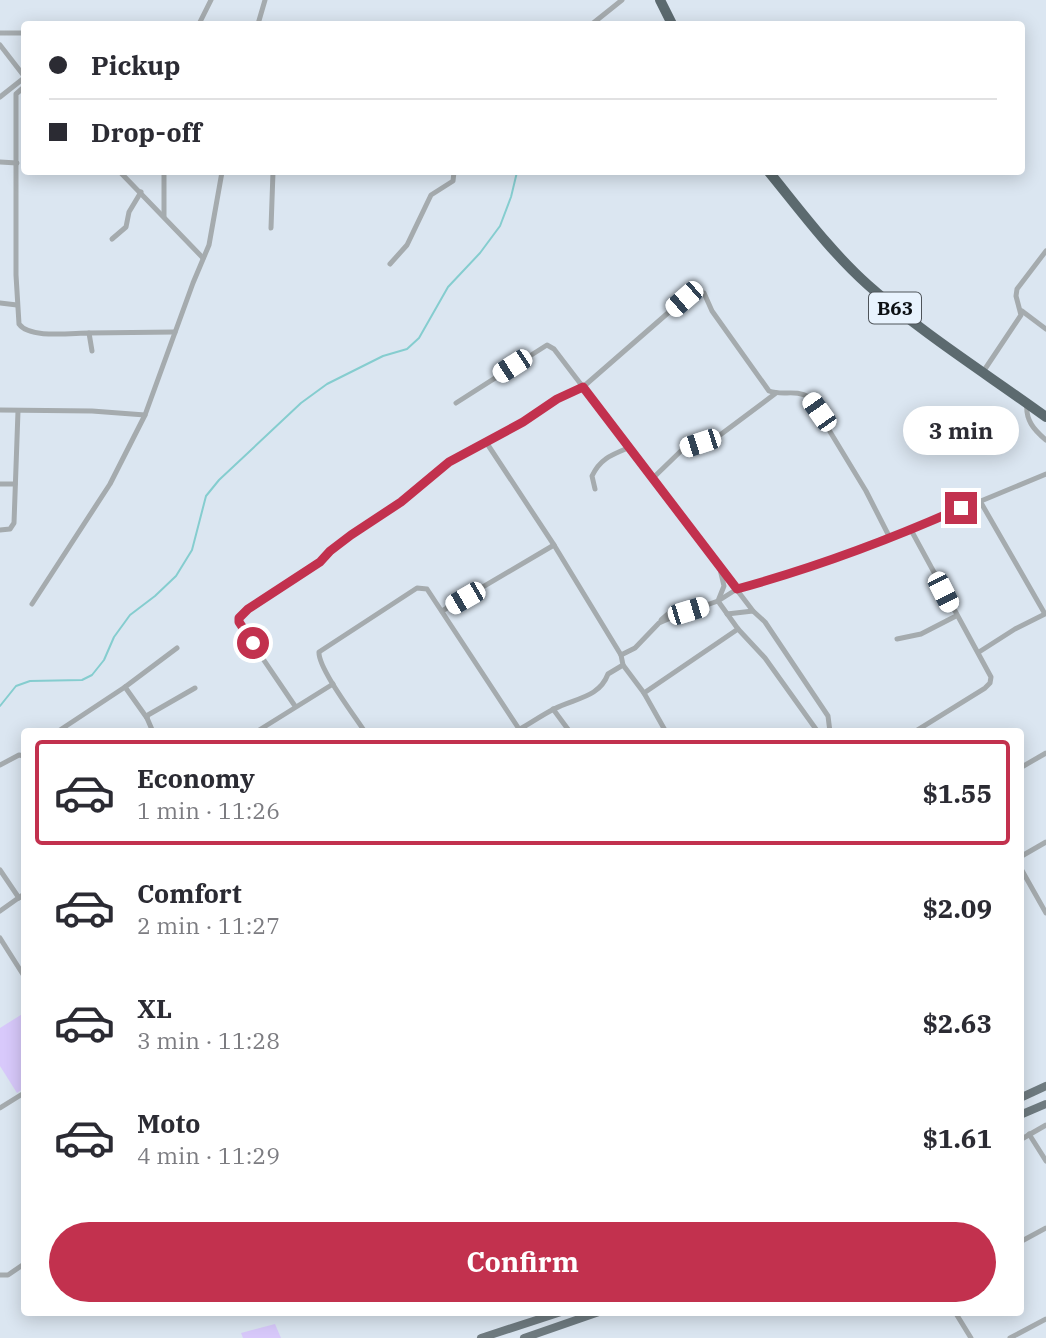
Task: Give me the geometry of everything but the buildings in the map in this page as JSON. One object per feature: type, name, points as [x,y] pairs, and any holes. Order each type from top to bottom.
[{"type":"highway","points":[[660,0],[670,21]]},
{"type":"highway","name":"B63","points":[[772,175],[866,284],[1046,417]]},
{"type":"main road","points":[[1024,1096],[1046,1086]]},
{"type":"main road","points":[[1024,1113],[1046,1104]]},
{"type":"main road","points":[[481,1338],[549,1316]]},
{"type":"main road","points":[[524,1338],[587,1316]]},
{"type":"street","points":[[200,21],[211,0]]},
{"type":"street","points":[[259,21],[265,0]]},
{"type":"street","points":[[596,21],[622,0]]},
{"type":"street","points":[[0,33],[21,33]]},
{"type":"street","points":[[0,45],[21,73]]},
{"type":"street","points":[[0,97],[21,80]]},
{"type":"street","points":[[21,89],[16,94],[19,324],[26,331],[43,334],[175,332]]},
{"type":"street","points":[[0,162],[17,163]]},
{"type":"street","points":[[123,175],[203,258]]},
{"type":"street","points":[[164,175],[164,216]]},
{"type":"street","points":[[32,604],[110,484],[145,415],[209,245],[221,175]]},
{"type":"street","points":[[271,228],[274,175]]},
{"type":"street","points":[[390,264],[407,245],[431,195],[453,181],[454,175]]},
{"type":"street","points":[[112,239],[126,227],[129,212],[141,192]]},
{"type":"street","points":[[1046,251],[1017,289],[1016,296],[1022,311],[1046,329]]},
{"type":"street","points":[[295,706],[240,625],[239,618],[248,609],[320,562],[351,535],[401,502],[449,462],[523,422],[557,399],[583,387],[692,293],[704,293],[712,311],[769,391],[795,391],[809,397],[866,491],[890,538]]},
{"type":"street","points":[[0,303],[17,305]]},
{"type":"street","points":[[984,372],[1022,311]]},
{"type":"street","points":[[89,333],[92,351]]},
{"type":"street","points":[[456,403],[541,347],[547,345],[554,349],[753,611],[765,622],[828,716],[830,728]]},
{"type":"street","points":[[653,478],[684,448],[716,438],[773,398],[776,393]]},
{"type":"street","points":[[1027,403],[1026,415],[1034,430],[1046,440]]},
{"type":"street","points":[[0,411],[92,411],[145,415]]},
{"type":"street","points":[[0,530],[10,530],[15,523],[18,411]]},
{"type":"street","points":[[486,442],[554,545],[621,655],[623,665],[644,693],[664,728]]},
{"type":"street","points":[[595,489],[592,476],[597,464],[628,448]]},
{"type":"street","points":[[621,655],[635,648],[659,623],[718,601],[737,589],[782,577],[890,538],[1046,474]]},
{"type":"street","points":[[0,484],[15,484]]},
{"type":"street","points":[[979,652],[1045,615],[980,501]]},
{"type":"street","points":[[911,530],[991,677],[985,688],[920,728]]},
{"type":"street","points":[[442,611],[554,545]]},
{"type":"street","points":[[718,601],[724,586],[719,565]]},
{"type":"street","points":[[362,728],[333,684],[319,658],[319,652],[417,588],[427,589],[519,728]]},
{"type":"street","points":[[718,601],[765,659],[815,728]]},
{"type":"street","points":[[727,614],[753,611]]},
{"type":"street","points":[[897,639],[921,634],[956,616]]},
{"type":"street","points":[[644,693],[738,629]]},
{"type":"street","points":[[63,728],[177,648]]},
{"type":"street","points":[[523,728],[553,709],[587,696],[604,685],[608,674],[623,665]]},
{"type":"street","points":[[262,728],[333,684]]},
{"type":"street","points":[[125,687],[151,728]]},
{"type":"street","points":[[147,718],[195,688]]},
{"type":"street","points":[[553,709],[567,728]]},
{"type":"street","points":[[1024,766],[1046,752]]},
{"type":"street","points":[[0,765],[21,755]]},
{"type":"street","points":[[1024,855],[1046,842]]},
{"type":"street","points":[[0,870],[21,895]]},
{"type":"street","points":[[1024,874],[1046,912]]},
{"type":"street","points":[[0,911],[21,897]]},
{"type":"street","points":[[0,938],[21,971]]},
{"type":"street","points":[[0,1108],[21,1095]]},
{"type":"street","points":[[1024,1137],[1046,1125]]},
{"type":"street","points":[[1029,1134],[1046,1161]]},
{"type":"street","points":[[1024,1240],[1046,1228]]},
{"type":"street","points":[[0,1275],[8,1275],[21,1266]]},
{"type":"street","points":[[957,1316],[971,1338]]},
{"type":"street","points":[[1010,1338],[1046,1319]]},
{"type":"shaded area","points":[[21,1015],[21,1090],[17,1093],[0,1066],[0,1028]]},
{"type":"shaded area","points":[[275,1324],[281,1338],[243,1338],[241,1333]]},
{"type":"waterway","points":[[0,706],[16,686],[30,681],[82,680],[92,675],[104,660],[114,637],[130,615],[176,576],[192,550],[206,496],[219,480],[301,403],[327,384],[383,356],[407,349],[419,338],[448,287],[480,253],[500,226],[516,175]]},
{"type":"route","points":[[253,643],[239,622],[239,618],[248,609],[320,562],[330,551],[401,502],[449,462],[523,422],[557,399],[583,387],[737,589],[782,577],[911,530],[961,508]]}]
